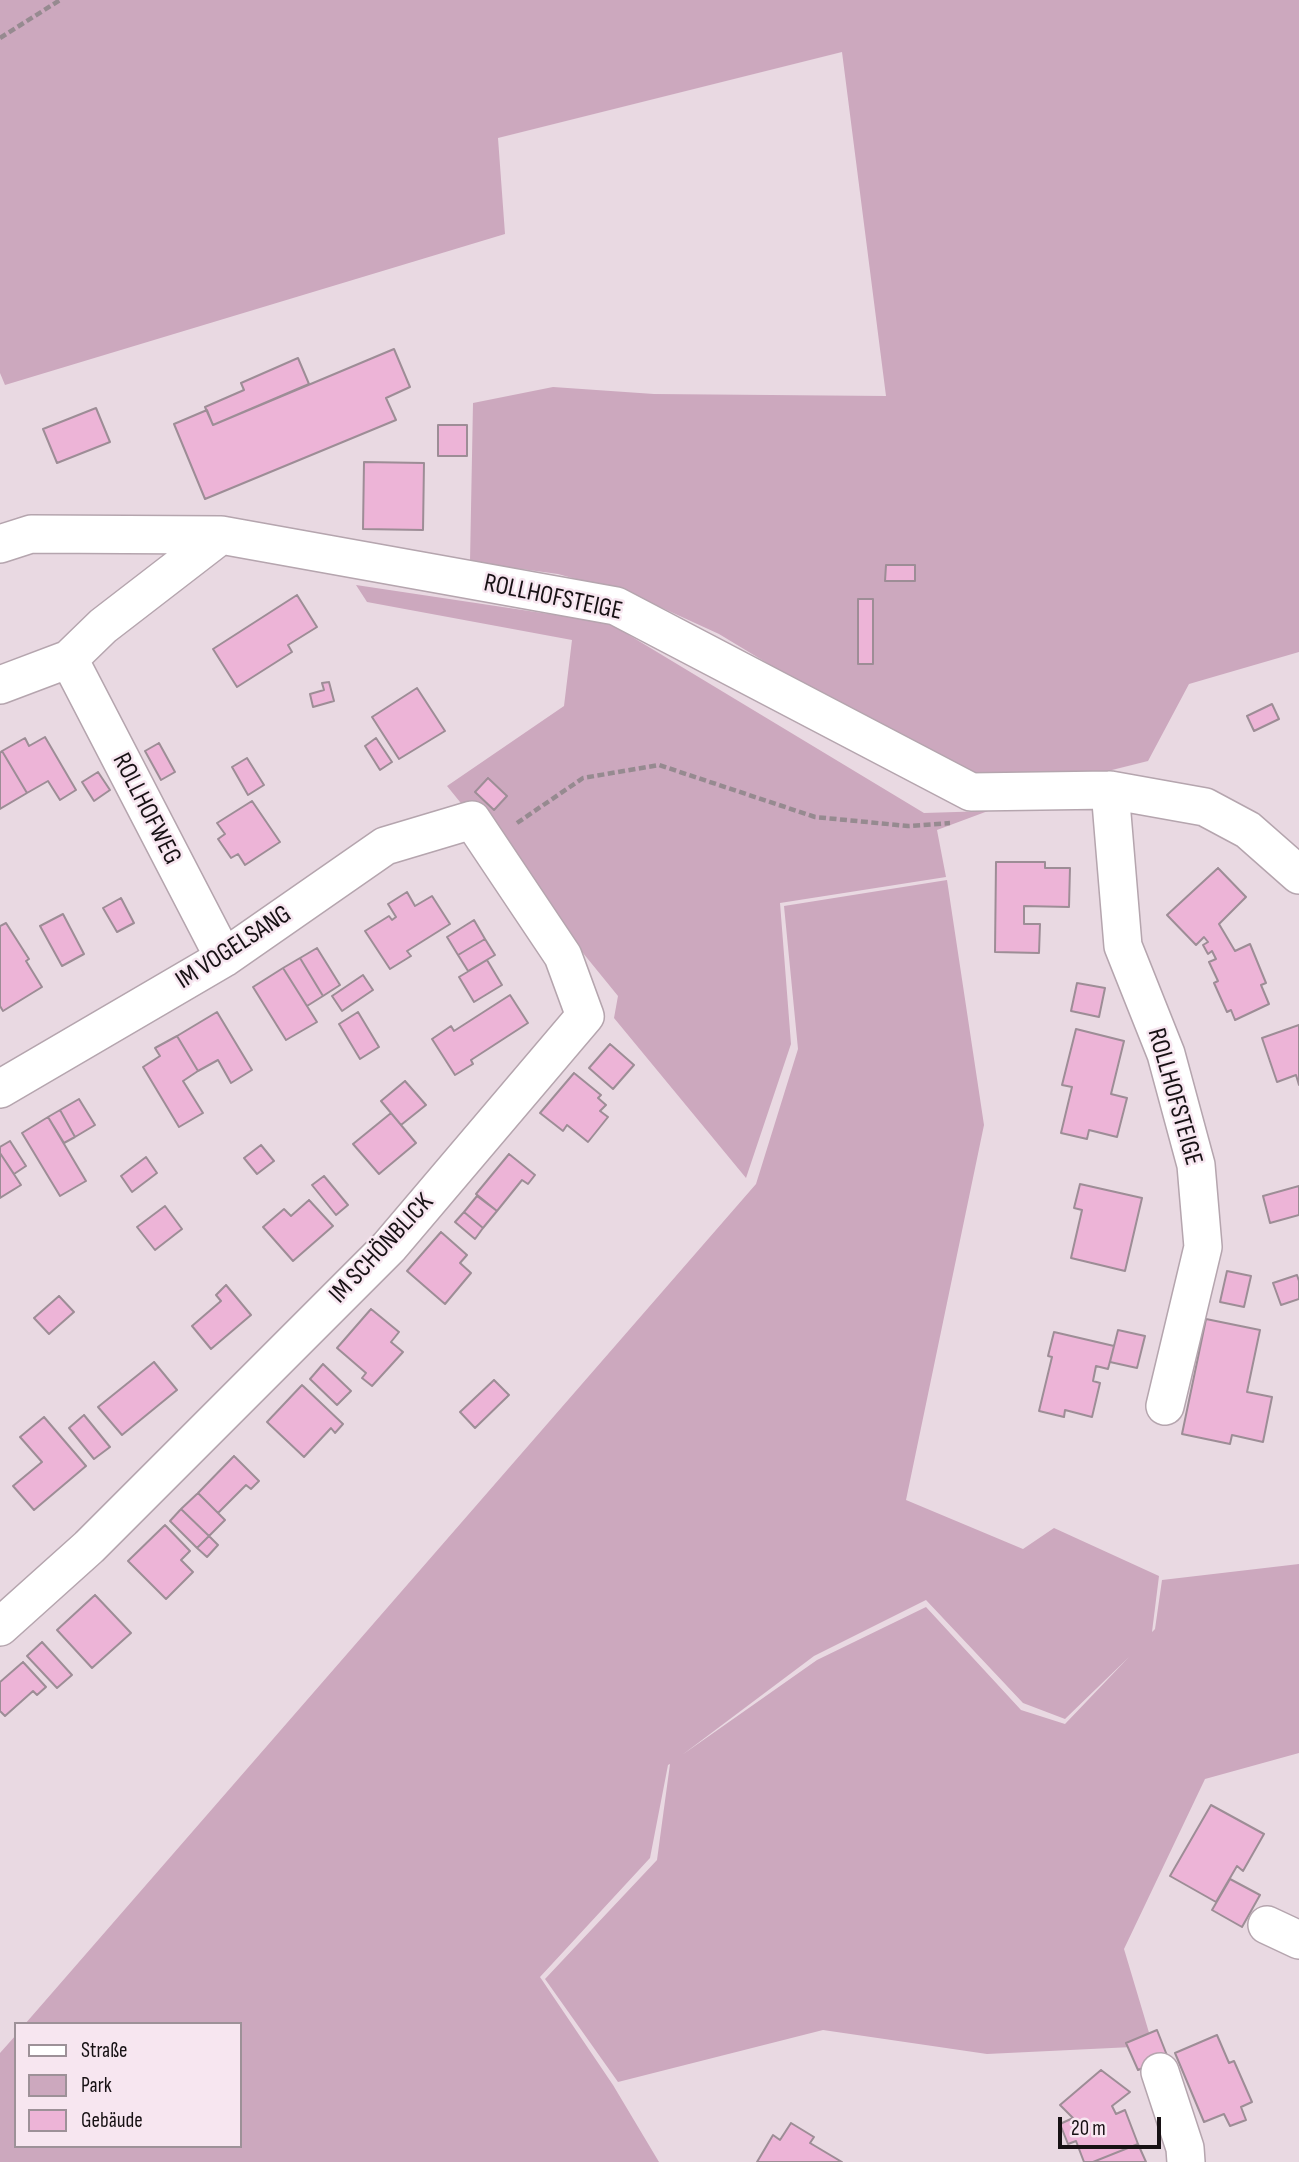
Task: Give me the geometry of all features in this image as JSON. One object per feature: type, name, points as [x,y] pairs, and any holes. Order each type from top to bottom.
[{"type":"street","name":"ROLLHOFSTEIGE","points":[[0,544],[31,534],[221,535],[616,606],[971,792],[1110,790],[1205,807],[1248,830],[1299,875]]},
{"type":"street","points":[[0,685],[69,659],[103,626],[221,535]]},
{"type":"street","name":"ROLLHOFWEG","points":[[69,659],[223,958]]},
{"type":"street","name":"ROLLHOFSTEIGE","points":[[1110,790],[1123,946],[1166,1054],[1196,1165],[1200,1206],[1203,1247],[1165,1406]]},
{"type":"street","name":"IM VOGELSANG","points":[[0,1089],[223,958],[385,846],[480,832]]},
{"type":"street","name":"IM SCHÖNBLICK","points":[[0,1627],[89,1547],[389,1247],[585,1016],[563,956],[480,832]]},
{"type":"street","points":[[1160,2072],[1185,2148],[1186,2162]]},
{"type":"path","points":[[0,38],[60,0]]},
{"type":"path","points":[[480,832],[583,778],[659,765],[815,817],[908,826],[956,822]]},
{"type":"green space","points":[[0,0],[1299,0],[1299,652],[1189,684],[1148,761],[1080,778],[990,778],[939,769],[719,634],[636,596],[558,574],[470,562],[473,403],[553,387],[654,394],[886,396],[842,52],[498,138],[505,234],[5,385],[0,373]]},
{"type":"green space","points":[[356,585],[609,623],[924,813],[988,811],[937,830],[946,877],[780,903],[791,1044],[746,1178],[614,1018],[618,996],[447,786],[564,706],[572,640],[367,602]]},
{"type":"green space","points":[[947,880],[984,1125],[906,1500],[1023,1549],[1054,1528],[1159,1576],[1152,1632],[1155,1629],[1162,1580],[1299,1564],[1299,1753],[1205,1779],[1124,1949],[1153,2046],[987,2054],[823,2030],[618,2082],[545,1979],[657,1860],[670,1764],[650,1858],[540,1977],[613,2085],[659,2162],[0,2162],[0,2053],[14,2037],[14,2148],[242,2148],[242,2022],[27,2022],[756,1184],[798,1049],[784,906]],"holes":[[[926,1600],[1023,1703],[1065,1719],[1129,1657],[1065,1724],[1021,1710],[926,1607],[817,1660],[682,1755],[814,1656]]]},
{"type":"building","points":[[394,349],[410,387],[386,398],[396,420],[205,499],[174,424],[207,410],[213,425]]},
{"type":"building","points":[[298,358],[309,384],[213,425],[205,407],[244,390],[241,383]]},
{"type":"building","points":[[96,408],[110,442],[57,463],[43,429]]},
{"type":"building","points":[[438,425],[467,425],[467,456],[438,456]]},
{"type":"building","points":[[364,462],[424,463],[423,530],[363,529]]},
{"type":"building","points":[[886,565],[915,565],[915,581],[885,581]]},
{"type":"building","points":[[297,595],[317,627],[288,645],[292,652],[237,687],[213,649]]},
{"type":"building","points":[[858,599],[873,599],[873,664],[858,664]]},
{"type":"building","points":[[329,682],[334,701],[313,707],[310,694],[324,690],[322,683]]},
{"type":"building","points":[[417,688],[445,731],[399,759],[372,717]]},
{"type":"building","points":[[1272,704],[1279,719],[1254,731],[1247,716]]},
{"type":"building","points":[[45,737],[76,790],[60,800],[48,781],[27,793],[2,751],[25,738],[29,746]]},
{"type":"building","points":[[376,738],[392,762],[380,770],[365,746]]},
{"type":"building","points":[[159,743],[175,772],[161,780],[145,751]]},
{"type":"building","points":[[2,751],[27,793],[0,809],[0,753]]},
{"type":"building","points":[[247,758],[264,785],[248,795],[232,767]]},
{"type":"building","points":[[98,772],[110,790],[94,801],[82,782]]},
{"type":"building","points":[[488,778],[507,796],[494,810],[475,792]]},
{"type":"building","points":[[252,801],[280,842],[245,865],[238,854],[231,858],[218,839],[225,834],[217,823]]},
{"type":"building","points":[[996,862],[1045,862],[1045,868],[1070,868],[1069,907],[1024,906],[1024,924],[1040,924],[1039,953],[995,952]]},
{"type":"building","points":[[1218,868],[1246,897],[1219,924],[1235,951],[1250,944],[1266,983],[1261,985],[1269,1004],[1235,1020],[1231,1010],[1227,1012],[1214,983],[1218,981],[1209,962],[1216,959],[1212,951],[1208,954],[1203,945],[1208,942],[1204,937],[1196,945],[1167,915]]},
{"type":"building","points":[[407,892],[415,906],[432,896],[450,924],[407,951],[411,956],[390,969],[365,931],[389,916],[392,920],[396,917],[388,904]]},
{"type":"building","points":[[121,898],[134,923],[117,932],[103,908]]},
{"type":"building","points":[[63,914],[84,954],[62,966],[40,926]]},
{"type":"building","points":[[474,920],[485,939],[458,955],[447,937]]},
{"type":"building","points":[[6,923],[29,959],[26,961],[42,987],[3,1011],[0,1006],[0,926]]},
{"type":"building","points":[[485,939],[495,955],[468,971],[458,955]]},
{"type":"building","points":[[317,948],[340,985],[323,996],[300,958]]},
{"type":"building","points":[[300,958],[323,996],[307,1006],[283,968]]},
{"type":"building","points":[[487,960],[502,985],[474,1002],[459,977]]},
{"type":"building","points":[[283,968],[317,1022],[286,1040],[253,987]]},
{"type":"building","points":[[363,975],[373,990],[342,1011],[332,996]]},
{"type":"building","points":[[1077,983],[1105,988],[1099,1017],[1071,1011]]},
{"type":"building","points":[[510,995],[528,1023],[471,1060],[473,1064],[455,1075],[432,1039],[451,1026],[454,1031]]},
{"type":"building","points":[[217,1012],[252,1070],[231,1083],[218,1060],[198,1071],[177,1036]]},
{"type":"building","points":[[358,1012],[379,1047],[360,1059],[339,1024]]},
{"type":"building","points":[[1299,1025],[1299,1085],[1296,1075],[1277,1082],[1262,1038]]},
{"type":"building","points":[[1076,1029],[1124,1041],[1111,1094],[1127,1098],[1117,1137],[1089,1130],[1087,1139],[1061,1133],[1072,1087],[1062,1085]]},
{"type":"building","points":[[177,1036],[198,1071],[183,1081],[203,1113],[179,1127],[143,1067],[160,1056],[155,1048]]},
{"type":"building","points":[[610,1044],[634,1065],[613,1089],[589,1068]]},
{"type":"building","points":[[574,1073],[601,1095],[598,1098],[606,1105],[600,1111],[608,1117],[588,1142],[567,1125],[563,1131],[540,1113]]},
{"type":"building","points":[[405,1081],[426,1105],[401,1125],[381,1101]]},
{"type":"building","points":[[79,1099],[95,1125],[75,1137],[60,1110]]},
{"type":"building","points":[[60,1110],[75,1137],[64,1143],[48,1117]]},
{"type":"building","points":[[391,1113],[416,1143],[379,1174],[353,1144]]},
{"type":"building","points":[[48,1117],[86,1181],[60,1196],[22,1133]]},
{"type":"building","points":[[10,1141],[26,1166],[14,1174],[0,1153],[0,1147]]},
{"type":"building","points":[[261,1145],[274,1161],[257,1174],[244,1158]]},
{"type":"building","points":[[0,1153],[21,1185],[0,1198]]},
{"type":"building","points":[[509,1154],[535,1175],[528,1184],[522,1180],[497,1211],[476,1194]]},
{"type":"building","points":[[146,1157],[157,1173],[132,1192],[121,1176]]},
{"type":"building","points":[[324,1176],[348,1205],[336,1215],[312,1185]]},
{"type":"building","points":[[1080,1184],[1142,1198],[1125,1271],[1071,1258],[1082,1210],[1074,1208]]},
{"type":"building","points":[[1299,1186],[1299,1215],[1270,1223],[1263,1196]]},
{"type":"building","points":[[477,1196],[497,1211],[483,1228],[464,1212]]},
{"type":"building","points":[[309,1200],[333,1226],[293,1261],[263,1227],[284,1209],[291,1216]]},
{"type":"building","points":[[165,1206],[182,1229],[155,1250],[137,1227]]},
{"type":"building","points":[[464,1212],[483,1228],[475,1239],[455,1222]]},
{"type":"building","points":[[441,1232],[467,1255],[460,1263],[471,1273],[445,1304],[407,1271]]},
{"type":"building","points":[[1227,1271],[1251,1276],[1244,1307],[1220,1302]]},
{"type":"building","points":[[1297,1275],[1299,1299],[1281,1305],[1273,1283]]},
{"type":"building","points":[[226,1285],[251,1315],[211,1349],[192,1326],[221,1301],[216,1295]]},
{"type":"building","points":[[59,1296],[74,1312],[49,1334],[34,1318]]},
{"type":"building","points":[[371,1309],[399,1332],[391,1342],[403,1352],[372,1386],[362,1378],[366,1373],[337,1348]]},
{"type":"building","points":[[1206,1319],[1260,1330],[1247,1392],[1272,1397],[1263,1442],[1232,1435],[1230,1444],[1182,1434]]},
{"type":"building","points":[[1118,1330],[1145,1336],[1137,1368],[1110,1362]]},
{"type":"building","points":[[1054,1332],[1114,1346],[1108,1369],[1096,1366],[1093,1381],[1100,1383],[1092,1417],[1065,1410],[1064,1417],[1039,1411],[1052,1357],[1048,1356]]},
{"type":"building","points":[[154,1362],[177,1390],[122,1435],[98,1407]]},
{"type":"building","points":[[323,1364],[351,1391],[337,1405],[310,1379]]},
{"type":"building","points":[[494,1380],[509,1395],[475,1428],[460,1412]]},
{"type":"building","points":[[302,1385],[343,1424],[335,1433],[331,1428],[304,1457],[267,1422]]},
{"type":"building","points":[[84,1415],[110,1447],[94,1459],[69,1428]]},
{"type":"building","points":[[44,1417],[86,1466],[34,1510],[13,1486],[42,1462],[20,1437]]},
{"type":"building","points":[[234,1456],[259,1481],[251,1489],[246,1485],[218,1513],[198,1493]]},
{"type":"building","points":[[198,1493],[225,1520],[209,1536],[181,1509]]},
{"type":"building","points":[[181,1509],[209,1536],[197,1548],[170,1521]]},
{"type":"building","points":[[165,1525],[190,1551],[181,1560],[193,1572],[166,1599],[128,1561]]},
{"type":"building","points":[[209,1536],[218,1545],[207,1557],[197,1548]]},
{"type":"building","points":[[95,1595],[131,1633],[92,1668],[57,1630]]},
{"type":"building","points":[[42,1642],[72,1675],[57,1688],[27,1656]]},
{"type":"building","points":[[23,1662],[46,1687],[37,1695],[33,1691],[5,1716],[0,1711],[0,1682]]},
{"type":"building","points":[[1211,1805],[1264,1834],[1243,1871],[1237,1866],[1216,1902],[1170,1876]]},
{"type":"building","points":[[1230,1879],[1260,1895],[1242,1927],[1212,1910]]},
{"type":"building","points":[[1157,2030],[1168,2058],[1138,2070],[1126,2043]]},
{"type":"building","points":[[1217,2035],[1229,2063],[1234,2061],[1252,2102],[1241,2107],[1246,2120],[1230,2126],[1224,2114],[1204,2122],[1175,2053]]},
{"type":"building","points":[[1101,2070],[1130,2092],[1112,2106],[1116,2114],[1125,2110],[1138,2144],[1093,2162],[1084,2162],[1076,2141],[1068,2144],[1060,2124],[1073,2118],[1060,2105]]},
{"type":"building","points":[[791,2123],[814,2137],[810,2143],[842,2162],[757,2162],[773,2135],[780,2140]]},
{"type":"building","points":[[1138,2144],[1146,2162],[1093,2162]]}]
